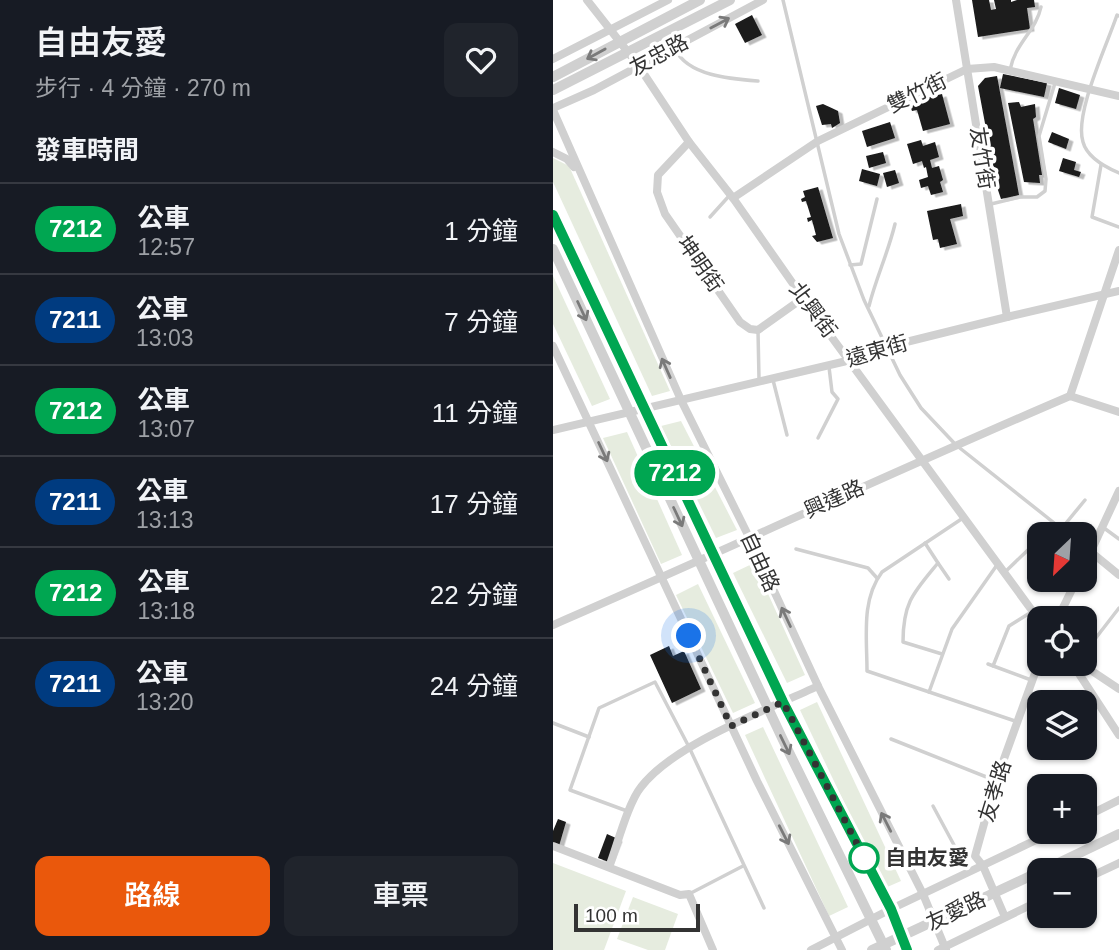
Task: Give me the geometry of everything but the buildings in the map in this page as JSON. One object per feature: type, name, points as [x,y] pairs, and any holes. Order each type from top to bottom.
[{"type":"street","name":"北興街","points":[[587,0],[638,65],[689,142],[732,197],[1029,606]]},
{"type":"street","points":[[553,59],[668,0]]},
{"type":"street","name":"友忠路","points":[[553,77],[700,0]]},
{"type":"street","name":"友忠路","points":[[553,90],[730,0]]},
{"type":"street","name":"友忠路","points":[[553,109],[764,0]]},
{"type":"street","name":"友竹街","points":[[956,0],[1007,317]]},
{"type":"street","name":"雙竹街","points":[[732,197],[818,141],[967,69],[994,67],[1119,96]]},
{"type":"street","name":"自由路","points":[[553,109],[578,172],[681,400],[818,685],[923,894],[943,949]]},
{"type":"street","name":"坤明街","points":[[689,142],[658,175],[657,192],[665,214],[740,322],[750,329],[758,330]]},
{"type":"street","name":"自由路","points":[[553,152],[567,159],[578,172]]},
{"type":"street","name":"自由路","points":[[553,215],[783,702],[891,909],[907,950]]},
{"type":"street","points":[[553,250],[768,709],[885,947]]},
{"type":"street","points":[[1119,250],[1070,397],[1119,412]]},
{"type":"street","name":"遠東街","points":[[553,430],[851,360],[886,347],[1119,292]]},
{"type":"street","points":[[758,330],[803,298]]},
{"type":"street","points":[[553,346],[731,726],[842,950]]},
{"type":"street","name":"興達路","points":[[553,625],[1070,397]]},
{"type":"street","points":[[1097,536],[1119,491]]},
{"type":"street","points":[[1097,557],[1119,575]]},
{"type":"street","points":[[1097,674],[1119,689]]},
{"type":"street","name":"友孝路","points":[[1005,917],[983,866],[975,856],[996,781],[1035,676]]},
{"type":"street","points":[[1080,676],[1119,735]]},
{"type":"street","points":[[609,867],[639,789],[663,764],[689,747],[818,685]]},
{"type":"street","points":[[1097,811],[1119,800]]},
{"type":"street","name":"友愛路","points":[[1069,858],[1119,834]]},
{"type":"street","name":"友愛路","points":[[811,950],[1028,844]]},
{"type":"street","points":[[553,846],[680,895],[689,894],[713,950]]},
{"type":"street","points":[[1097,873],[1119,863]]},
{"type":"street","name":"友愛路","points":[[872,950],[885,947],[1027,878]]},
{"type":"street","name":"友愛路","points":[[943,949],[1027,907]]},
{"type":"lane","points":[[783,0],[839,234],[886,347],[921,408],[956,445],[1055,522]]},
{"type":"lane","points":[[1010,70],[1013,55],[1030,28],[1038,21],[1041,8]]},
{"type":"lane","points":[[1119,16],[1117,15],[1090,88],[1081,120],[1083,144],[1101,165],[1119,173]]},
{"type":"lane","points":[[674,47],[677,54],[695,69],[758,81]]},
{"type":"lane","points":[[989,205],[1020,197],[1037,197],[1045,191],[1046,179],[1039,136],[1056,80]]},
{"type":"lane","points":[[1101,165],[1093,217],[1119,227]]},
{"type":"lane","points":[[710,217],[732,197]]},
{"type":"lane","points":[[850,265],[861,264],[877,199]]},
{"type":"lane","points":[[868,308],[880,269],[887,257],[895,224]]},
{"type":"lane","points":[[758,330],[759,382]]},
{"type":"lane","points":[[818,438],[838,399],[832,392],[829,365]]},
{"type":"lane","points":[[773,378],[787,435]]},
{"type":"lane","points":[[1067,522],[1085,500]]},
{"type":"lane","points":[[965,517],[877,578],[867,604],[867,671],[1018,722]]},
{"type":"lane","points":[[1103,527],[1119,539]]},
{"type":"lane","points":[[925,543],[949,579]]},
{"type":"lane","points":[[796,549],[868,568],[877,578]]},
{"type":"lane","points":[[1005,572],[1027,551]]},
{"type":"lane","points":[[929,692],[952,629],[998,563]]},
{"type":"lane","points":[[938,564],[911,597],[903,626],[903,642],[942,654]]},
{"type":"lane","points":[[1097,636],[1119,608]]},
{"type":"lane","points":[[1027,615],[1010,626],[991,665],[1033,681]]},
{"type":"lane","points":[[630,812],[570,790],[599,708],[655,682],[689,747],[764,908]]},
{"type":"lane","points":[[553,723],[589,737]]},
{"type":"lane","points":[[891,739],[996,781]]},
{"type":"lane","points":[[933,807],[969,873]]},
{"type":"lane","points":[[689,894],[744,866]]},
{"type":"shaded area","points":[[553,158],[569,166],[670,391],[652,396],[553,182]]},
{"type":"shaded area","points":[[553,276],[610,399],[592,406],[553,324]]},
{"type":"shaded area","points":[[681,421],[737,530],[716,538],[661,426]]},
{"type":"shaded area","points":[[627,432],[682,555],[661,564],[603,438]]},
{"type":"shaded area","points":[[754,563],[805,675],[787,683],[733,573]]},
{"type":"shaded area","points":[[698,584],[755,703],[733,713],[676,595]]},
{"type":"shaded area","points":[[817,702],[901,881],[885,888],[800,710]]},
{"type":"shaded area","points":[[763,727],[848,907],[829,916],[745,735]]},
{"type":"shaded area","points":[[553,863],[626,891],[604,950],[553,950]]},
{"type":"shaded area","points":[[633,897],[678,914],[665,950],[648,950],[617,939]]},
{"type":"bus line","name":"7212","points":[[553,215],[783,702],[891,909],[907,950]]},
{"type":"place","name":"自由友愛","points":[[864,858]]},
{"type":"route","points":[[689,636],[731,726],[783,702],[867,863],[864,858]]}]
